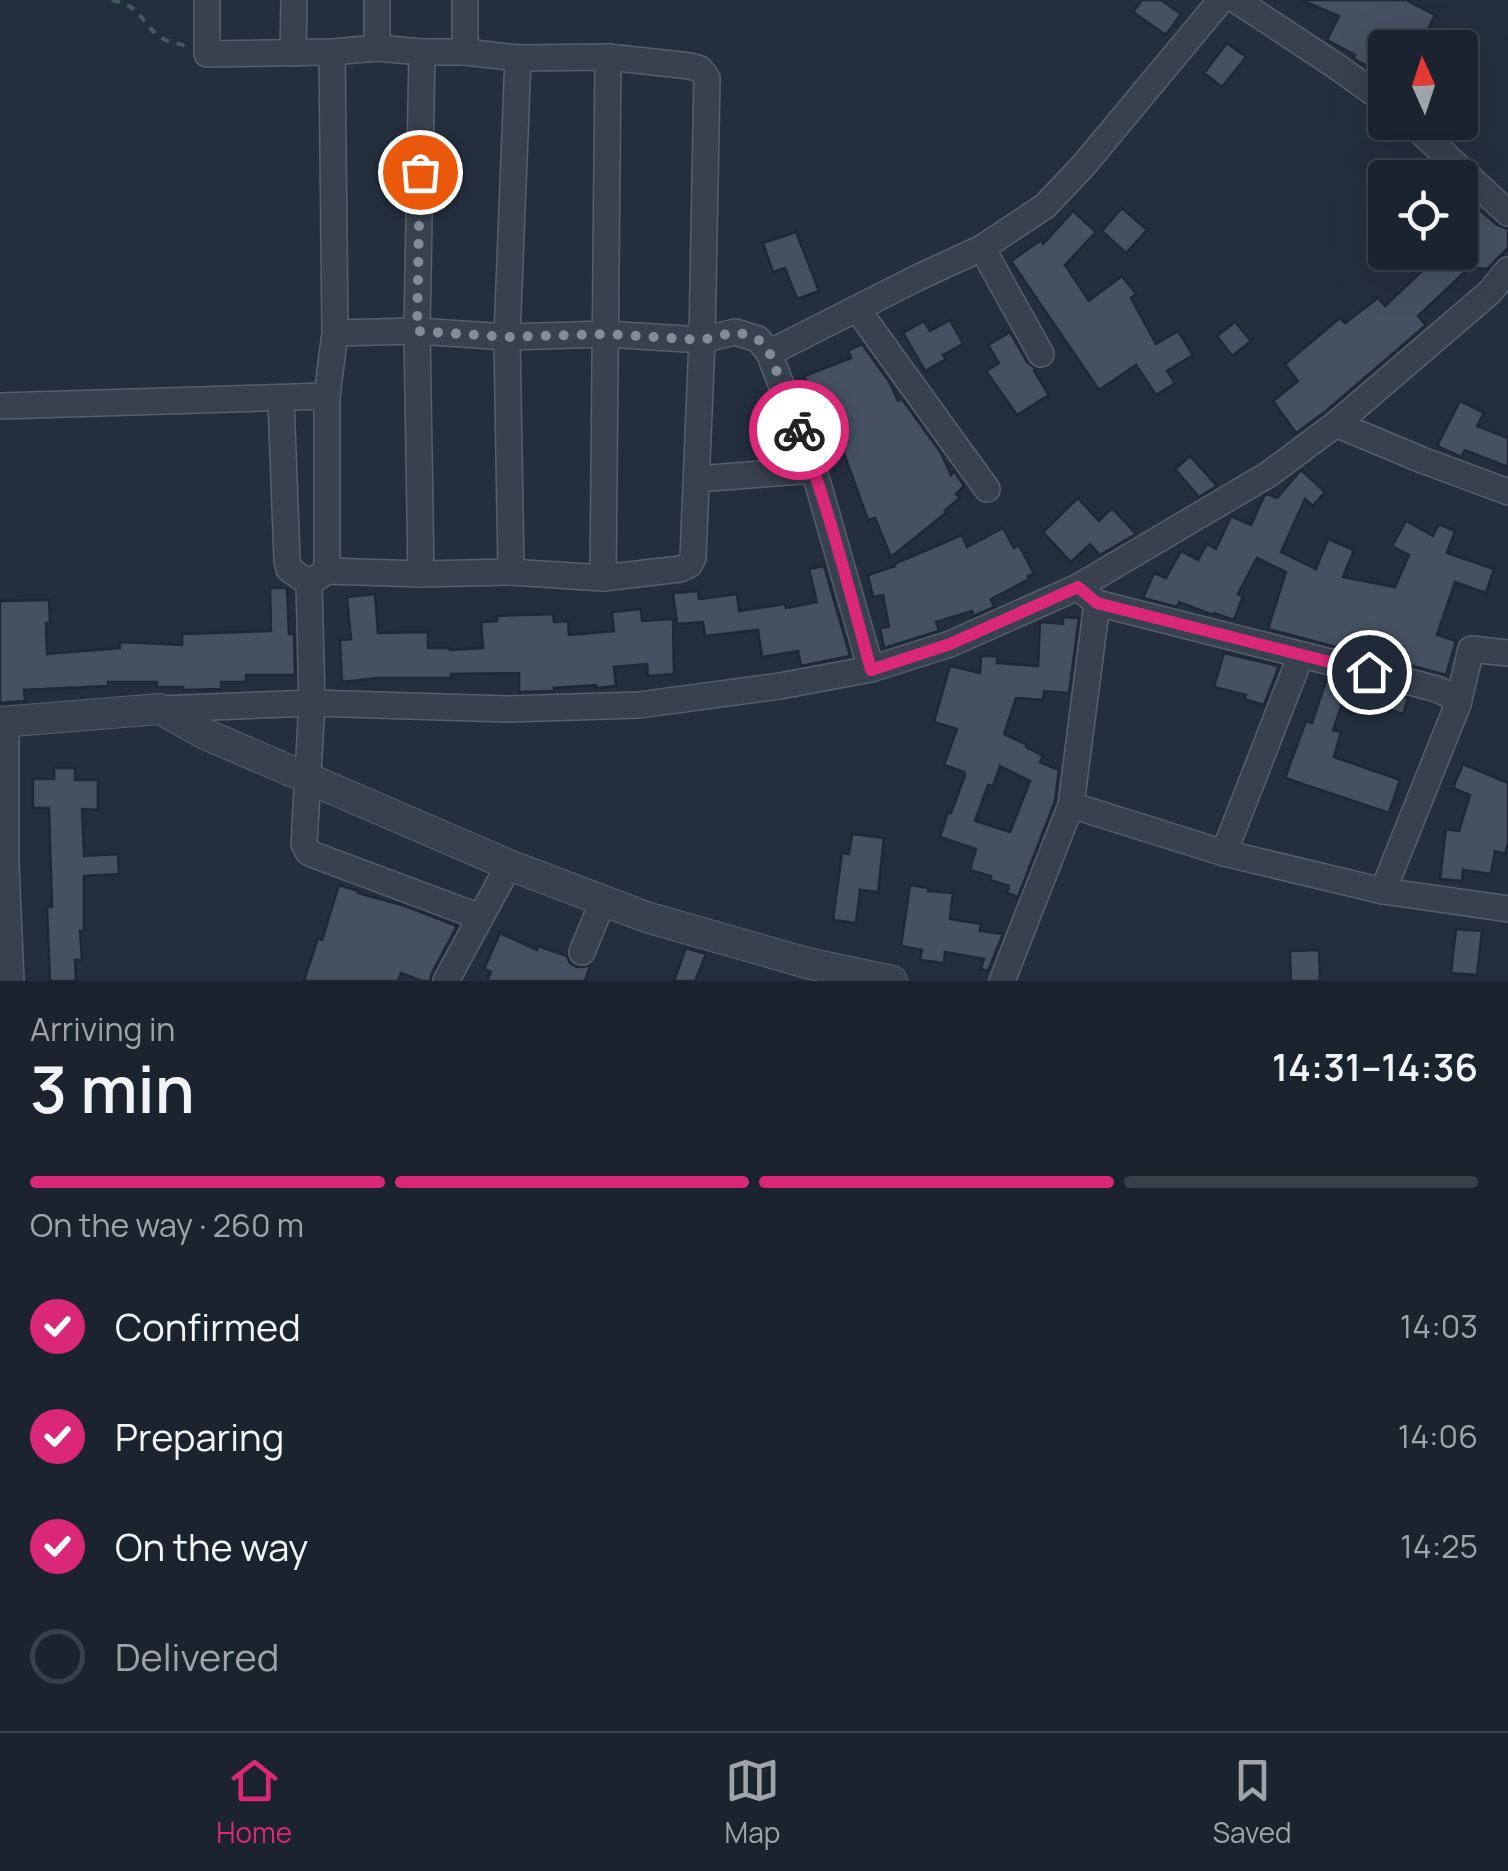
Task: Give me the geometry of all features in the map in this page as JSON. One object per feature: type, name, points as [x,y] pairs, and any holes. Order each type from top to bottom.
[{"type":"street","points":[[207,0],[207,54],[377,48],[518,58],[608,57],[690,66],[700,69],[707,78],[697,480],[693,558],[689,565],[602,578],[511,572],[318,577],[289,570],[281,399]]},
{"type":"street","points":[[293,53],[294,0]]},
{"type":"street","points":[[377,0],[377,48]]},
{"type":"street","points":[[465,0],[465,52]]},
{"type":"street","points":[[770,354],[982,248],[1045,206],[1221,0]]},
{"type":"street","points":[[1236,0],[1368,90]]},
{"type":"street","points":[[332,52],[336,333],[327,396],[304,844],[308,852],[480,917]]},
{"type":"street","points":[[421,574],[417,331],[422,52]]},
{"type":"street","points":[[602,578],[608,57]]},
{"type":"street","points":[[511,572],[507,337],[518,58]]},
{"type":"street","points":[[1429,140],[1508,213]]},
{"type":"street","points":[[982,248],[1041,354]]},
{"type":"street","points":[[11,981],[3,722],[160,709],[312,704],[508,710],[639,705],[871,670],[1087,595],[1269,474],[1336,424],[1490,292],[1508,270]]},
{"type":"street","points":[[857,308],[987,488]]},
{"type":"street","points":[[336,333],[417,331],[507,337],[606,334],[702,340],[735,332],[758,339],[770,354],[814,470],[871,670]]},
{"type":"street","points":[[0,406],[327,396]]},
{"type":"street","points":[[1336,424],[1508,492]]},
{"type":"street","points":[[697,480],[814,470]]},
{"type":"street","points":[[1087,595],[1437,689],[1458,704]]},
{"type":"street","points":[[1002,981],[1071,806],[1087,595]]},
{"type":"street","points":[[1383,891],[1458,704],[1471,648],[1508,653]]},
{"type":"street","points":[[1224,853],[1301,655]]},
{"type":"street","points":[[160,709],[204,734],[604,901],[802,972],[892,981]]},
{"type":"street","points":[[1071,806],[1224,853],[1383,891],[1508,909]]},
{"type":"street","points":[[446,981],[508,864]]},
{"type":"street","points":[[582,952],[604,901]]},
{"type":"path","points":[[112,0],[130,4],[158,36]]},
{"type":"building","points":[[1142,0],[1161,0],[1181,14],[1166,35],[1133,12]]},
{"type":"building","points":[[1301,0],[1406,0],[1435,15],[1428,30],[1368,30],[1368,66],[1327,40],[1339,16]]},
{"type":"building","points":[[1227,43],[1246,57],[1222,87],[1204,73]]},
{"type":"building","points":[[1122,208],[1147,230],[1126,253],[1102,231]]},
{"type":"building","points":[[1478,209],[1508,229],[1508,248],[1487,269],[1478,268]]},
{"type":"building","points":[[1073,211],[1096,232],[1065,265],[1089,301],[1122,276],[1136,294],[1131,298],[1156,344],[1178,331],[1193,355],[1167,371],[1175,383],[1156,395],[1136,365],[1099,390],[1011,261],[1041,240],[1043,244]]},
{"type":"building","points":[[796,232],[819,291],[797,299],[785,268],[773,272],[763,243]]},
{"type":"building","points":[[1423,270],[1467,270],[1418,316],[1426,325],[1296,433],[1273,401],[1298,381],[1285,364],[1340,318],[1345,323],[1378,298],[1385,306]]},
{"type":"building","points":[[950,320],[963,344],[925,371],[903,333],[924,321],[930,331]]},
{"type":"building","points":[[1235,322],[1251,341],[1232,356],[1217,336]]},
{"type":"building","points":[[1010,332],[1049,395],[1017,415],[986,371],[999,363],[988,345]]},
{"type":"building","points":[[862,344],[898,401],[902,399],[941,453],[951,475],[954,471],[964,486],[956,494],[960,498],[947,512],[891,557],[875,518],[868,520],[837,434],[829,438],[804,376],[851,358],[848,351]]},
{"type":"building","points":[[1460,401],[1484,413],[1477,426],[1508,438],[1508,467],[1465,450],[1461,457],[1437,446]]},
{"type":"building","points":[[1190,456],[1217,486],[1199,497],[1175,469]]},
{"type":"building","points":[[1301,470],[1325,492],[1313,506],[1305,499],[1281,552],[1316,569],[1328,539],[1354,550],[1343,577],[1395,587],[1409,555],[1392,546],[1406,521],[1433,536],[1439,524],[1455,531],[1447,553],[1494,569],[1486,593],[1455,582],[1437,635],[1456,641],[1446,675],[1398,662],[1403,647],[1369,635],[1367,648],[1341,644],[1340,648],[1268,629],[1286,572],[1257,558],[1238,594],[1243,596],[1234,620],[1179,602],[1177,607],[1143,598],[1154,573],[1166,578],[1181,551],[1198,560],[1207,544],[1216,549],[1231,516],[1251,525],[1264,496],[1277,498]]},
{"type":"building","points":[[1078,498],[1099,521],[1112,508],[1136,534],[1100,555],[1090,544],[1071,562],[1043,532]]},
{"type":"building","points":[[1003,528],[1014,548],[1019,545],[1034,574],[991,599],[994,607],[974,616],[972,611],[936,622],[939,631],[884,648],[880,628],[889,627],[883,595],[873,597],[868,575],[962,535],[967,547]]},
{"type":"building","points":[[824,566],[850,656],[801,666],[798,651],[762,657],[758,630],[705,636],[703,622],[677,624],[673,593],[698,591],[699,599],[737,594],[739,611],[817,602],[809,569]]},
{"type":"building","points":[[270,588],[287,588],[295,675],[246,675],[246,682],[221,682],[221,689],[183,690],[157,687],[157,682],[108,682],[108,686],[24,690],[25,701],[0,703],[0,601],[49,600],[47,654],[120,648],[120,642],[182,645],[182,634],[271,631]]},
{"type":"building","points":[[375,594],[378,633],[428,632],[428,648],[450,650],[483,648],[481,622],[497,621],[497,616],[553,614],[554,622],[568,621],[569,635],[614,631],[612,612],[641,609],[642,621],[673,619],[674,674],[648,676],[647,664],[614,667],[616,686],[519,692],[519,673],[342,682],[340,640],[351,639],[347,597]]},
{"type":"building","points":[[1063,617],[1079,618],[1069,693],[1044,691],[1043,700],[1016,698],[1004,734],[1043,756],[1040,762],[1059,770],[1055,801],[1018,897],[1007,893],[1009,886],[970,870],[976,849],[940,837],[965,776],[964,772],[944,765],[957,729],[934,722],[950,666],[980,673],[981,656],[997,656],[997,663],[1038,666],[1040,622],[1063,624]],"holes":[[[1000,766],[1030,781],[1010,832],[975,821],[988,785],[993,786]]]},
{"type":"building","points":[[1224,653],[1279,666],[1264,705],[1244,699],[1246,695],[1214,687]]},
{"type":"building","points":[[1327,678],[1349,684],[1333,730],[1341,732],[1334,757],[1400,780],[1389,813],[1285,778],[1306,721],[1312,723]]},
{"type":"building","points":[[1364,687],[1408,698],[1403,714],[1360,700]]},
{"type":"building","points":[[1463,764],[1508,783],[1508,843],[1505,854],[1495,851],[1491,874],[1463,870],[1462,881],[1440,879],[1446,829],[1459,831],[1470,795],[1453,788]]},
{"type":"building","points":[[54,768],[75,768],[75,780],[98,780],[98,810],[82,809],[84,856],[118,854],[119,874],[84,876],[82,960],[75,960],[76,981],[50,981],[49,808],[33,808],[33,779],[54,779]]},
{"type":"building","points":[[852,834],[884,838],[878,892],[860,890],[856,923],[833,920],[842,853],[849,854]]},
{"type":"building","points":[[339,885],[457,926],[430,981],[401,973],[398,981],[304,981]]},
{"type":"building","points":[[910,885],[953,893],[950,919],[981,924],[980,931],[1003,934],[988,971],[981,969],[984,959],[945,952],[944,963],[920,960],[922,950],[901,946]]},
{"type":"building","points":[[1456,929],[1482,931],[1477,975],[1451,973]]},
{"type":"building","points":[[500,933],[537,950],[538,946],[567,956],[577,967],[590,966],[585,981],[487,981],[491,972],[484,969]]},
{"type":"building","points":[[686,948],[706,954],[695,981],[674,981]]},
{"type":"building","points":[[1319,950],[1320,981],[1291,981],[1290,951]]},
{"type":"way so far","points":[[420,172],[417,331],[507,337],[606,334],[702,340],[735,332],[744,334],[758,339],[770,354],[799,430]]},
{"type":"route","points":[[799,430],[840,554],[871,670],[950,644],[1078,587],[1097,603],[1369,672]]}]
